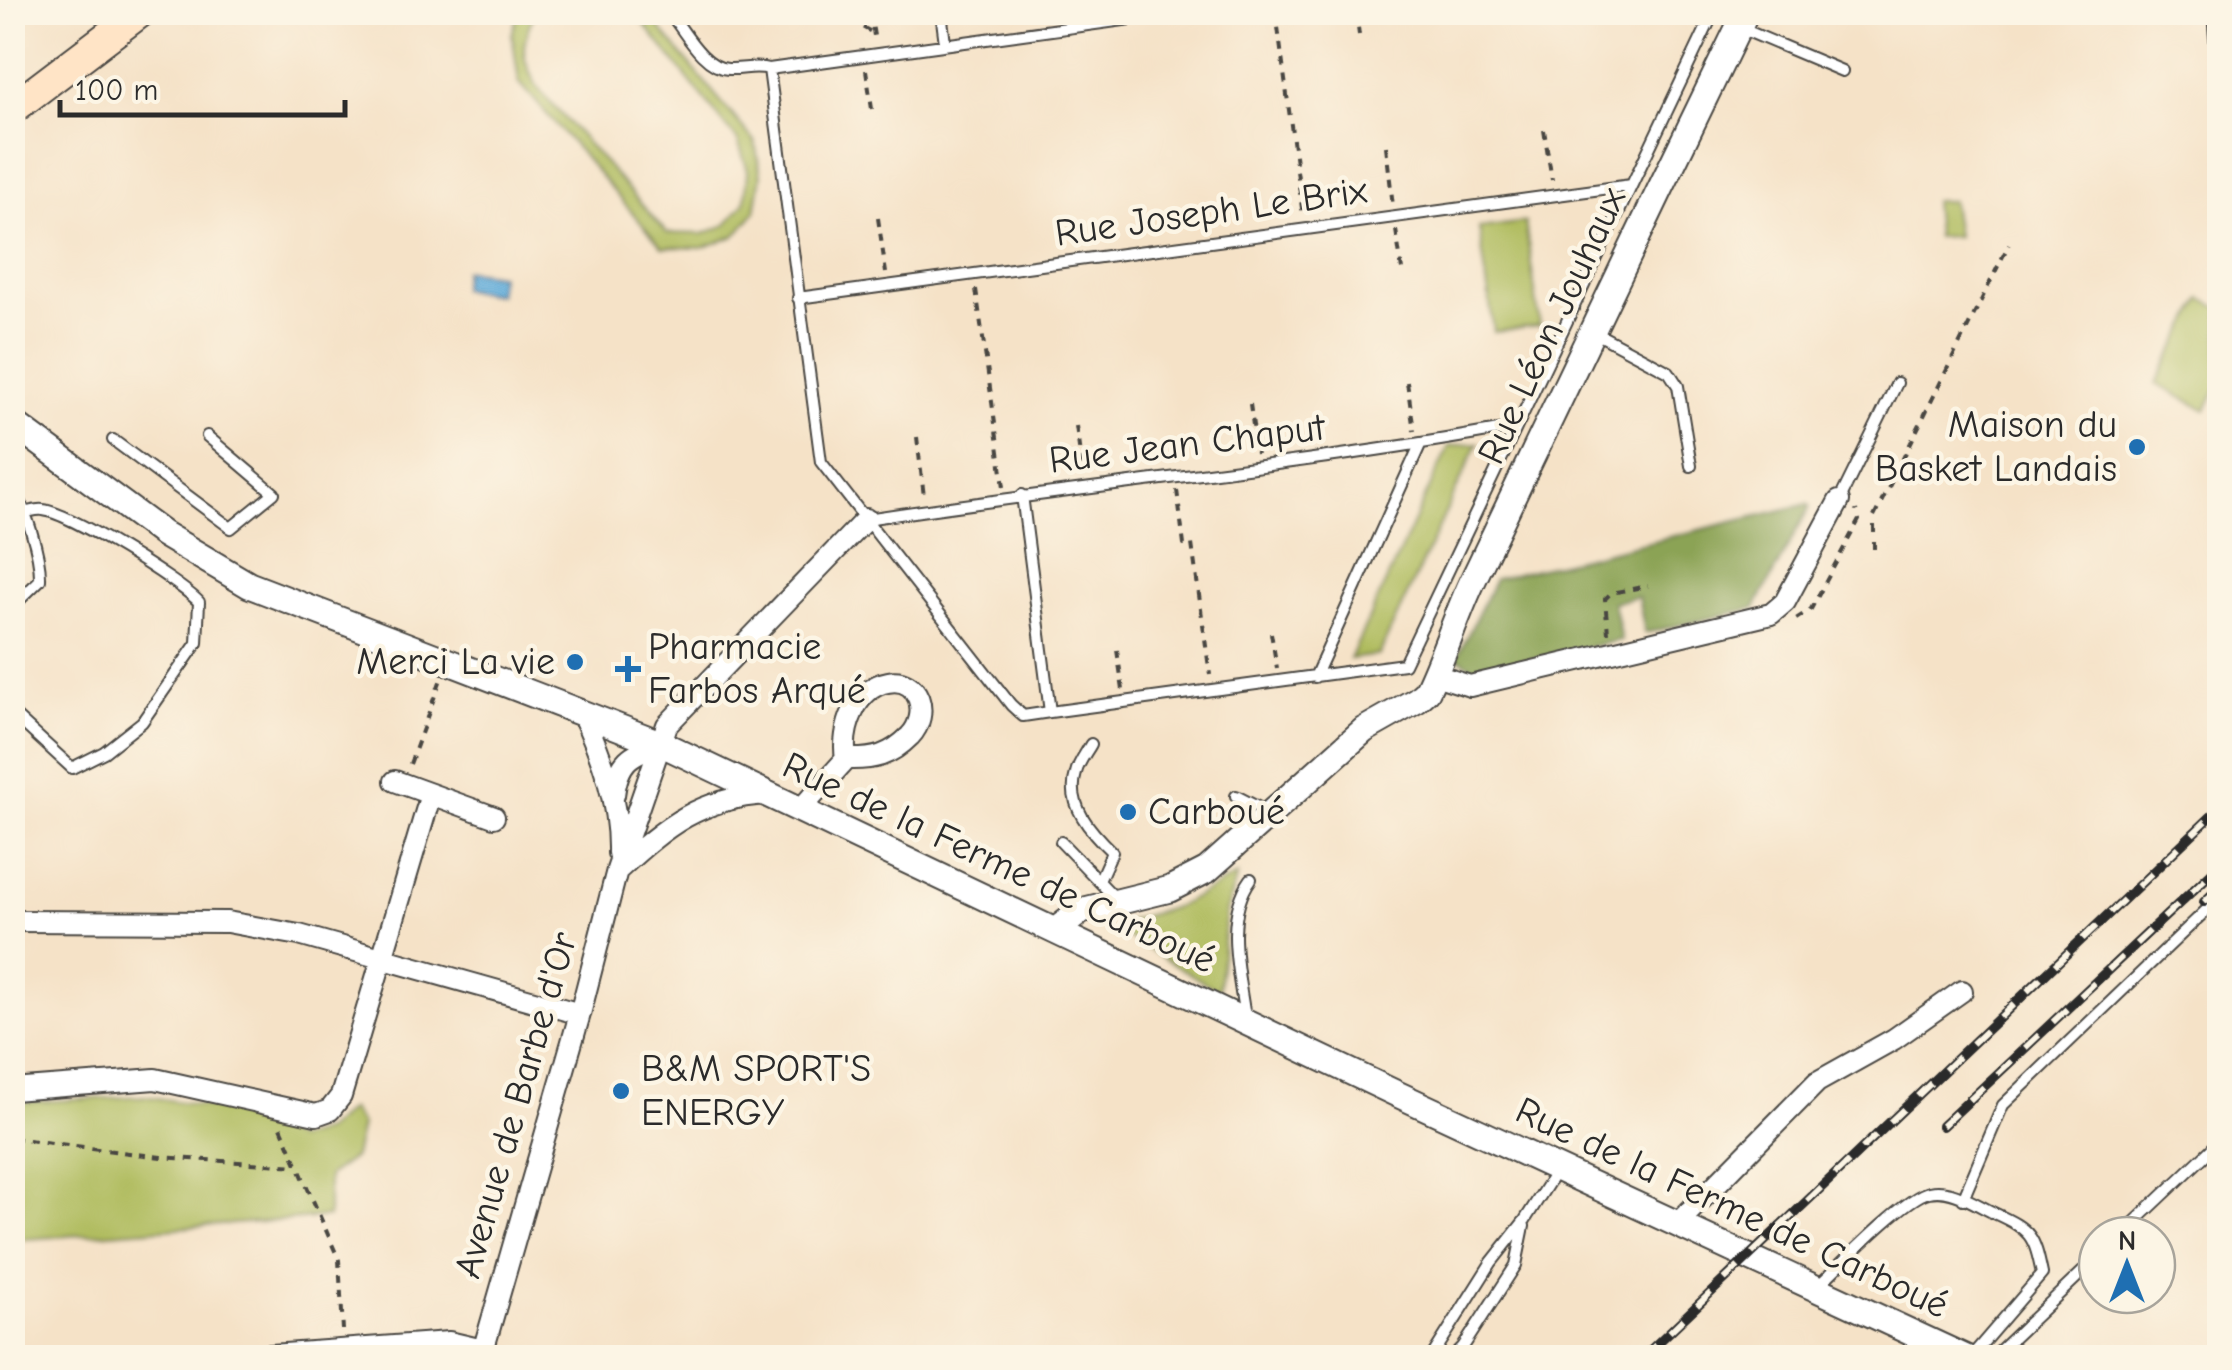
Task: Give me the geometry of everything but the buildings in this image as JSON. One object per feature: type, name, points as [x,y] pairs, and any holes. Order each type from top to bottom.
[{"type":"main road","points":[[13,109],[140,12]]},
{"type":"street","name":"Rue Léon Jouhaux","points":[[1417,700],[1435,675],[1453,622],[1742,20]]},
{"type":"street","name":"Rue de la Ferme de Carboué","points":[[12,422],[163,534],[199,557],[296,604],[662,744],[1953,1355]]},
{"type":"street","points":[[1055,931],[1081,910],[1170,889],[1207,870],[1364,730],[1417,700],[1771,614],[1786,602],[1839,501]]},
{"type":"street","points":[[662,744],[672,718],[866,519]]},
{"type":"street","points":[[1435,675],[1470,686]]},
{"type":"street","name":"Avenue de Barbe d'Or","points":[[581,710],[606,770],[618,836],[617,870]]},
{"type":"street","name":"Avenue de Barbe d'Or","points":[[613,807],[623,764],[636,751],[662,744]]},
{"type":"street","name":"Avenue de Barbe d'Or","points":[[482,1354],[580,1014],[617,870],[662,744]]},
{"type":"street","points":[[800,810],[846,758]]},
{"type":"street","points":[[399,782],[494,817]]},
{"type":"street","points":[[12,1090],[155,1080],[316,1115],[330,1110],[341,1096],[431,794]]},
{"type":"street","points":[[617,870],[686,815],[727,798],[768,794]]},
{"type":"street","points":[[1087,946],[1098,921],[1117,903]]},
{"type":"street","points":[[12,921],[228,922],[298,935],[580,1014]]},
{"type":"street","points":[[1678,1223],[1817,1082],[1894,1038],[1962,991]]},
{"type":"street","points":[[231,1358],[449,1342],[482,1354]]},
{"type":"lane","points":[[669,12],[710,64],[726,69],[769,69],[1182,12]]},
{"type":"lane","points":[[941,12],[946,43]]},
{"type":"lane","points":[[769,69],[822,462],[1023,716],[1404,664],[1714,12]]},
{"type":"lane","points":[[2212,12],[2218,64]]},
{"type":"lane","points":[[1742,20],[1842,71]]},
{"type":"lane","name":"Rue Joseph Le Brix","points":[[798,298],[1632,185]]},
{"type":"lane","points":[[1593,332],[1669,372],[1678,386],[1691,466]]},
{"type":"lane","points":[[1839,501],[1897,383]]},
{"type":"lane","name":"Rue Jean Chaput","points":[[866,519],[1022,495],[1418,445],[1516,427]]},
{"type":"lane","points":[[113,440],[231,528],[274,493],[206,436]]},
{"type":"lane","points":[[1315,676],[1418,445]]},
{"type":"lane","points":[[12,485],[27,512],[28,529],[40,563],[40,580],[12,608]]},
{"type":"lane","points":[[1022,495],[1050,712]]},
{"type":"lane","points":[[12,714],[72,768],[104,752],[142,722],[197,643],[199,602],[186,588],[78,525],[45,510],[27,512]]},
{"type":"lane","points":[[1091,744],[1075,774],[1074,795],[1087,828],[1112,852],[1099,881]]},
{"type":"lane","points":[[1236,796],[1270,814]]},
{"type":"lane","points":[[1061,842],[1117,903]]},
{"type":"lane","points":[[1245,1022],[1235,920],[1240,895],[1251,879]]},
{"type":"lane","points":[[1963,1198],[2003,1105],[2220,898]]},
{"type":"lane","points":[[2142,1215],[2220,1141]]},
{"type":"lane","points":[[1431,1358],[1558,1168]]},
{"type":"lane","points":[[1816,1288],[1927,1192],[1952,1193],[2022,1226],[2035,1240],[2042,1274],[2009,1316],[1953,1355]]},
{"type":"lane","points":[[1452,1358],[1516,1266],[1525,1220]]},
{"type":"lane","points":[[1992,1358],[2077,1277]]},
{"type":"path","points":[[835,12],[873,32]]},
{"type":"path","points":[[870,12],[872,109]]},
{"type":"path","points":[[1276,12],[1304,229]]},
{"type":"path","points":[[1356,12],[1360,35]]},
{"type":"path","points":[[1544,130],[1554,195]]},
{"type":"path","points":[[1386,146],[1402,270]]},
{"type":"path","points":[[878,218],[888,286]]},
{"type":"path","points":[[1874,549],[1874,516],[2009,244]]},
{"type":"path","points":[[974,274],[1006,498]]},
{"type":"path","points":[[1407,382],[1418,445]]},
{"type":"path","points":[[1250,404],[1259,465]]},
{"type":"path","points":[[1076,426],[1085,487]]},
{"type":"path","points":[[917,437],[926,510]]},
{"type":"path","points":[[1175,476],[1184,545],[1192,544],[1212,690]]},
{"type":"path","points":[[1783,622],[1800,618],[1811,609],[1859,520],[1856,510],[1839,501]]},
{"type":"path","points":[[1610,653],[1605,598],[1611,593],[1648,586]]},
{"type":"path","points":[[1271,633],[1279,682]]},
{"type":"path","points":[[1117,650],[1124,702]]},
{"type":"path","points":[[399,782],[448,661]]},
{"type":"path","points":[[285,1108],[280,1125],[338,1260],[344,1350]]},
{"type":"path","points":[[12,1138],[161,1157],[298,1166]]},
{"type":"green space","points":[[518,13],[535,13],[524,51],[538,88],[667,233],[703,234],[726,225],[745,202],[748,171],[738,141],[635,13],[647,13],[755,142],[761,175],[755,212],[735,236],[702,248],[662,247],[519,82],[512,34]]},
{"type":"green space","points":[[1933,201],[1952,201],[1957,236],[1936,237]]},
{"type":"green space","points":[[1525,222],[1540,326],[1494,332],[1479,228]]},
{"type":"green space","points":[[2202,299],[2220,308],[2219,384],[2206,410],[2156,384]]},
{"type":"green space","points":[[1478,443],[1379,655],[1350,659],[1449,446]]},
{"type":"green space","points":[[1810,506],[1755,608],[1645,633],[1638,597],[1613,602],[1621,640],[1478,671],[1457,657],[1495,579]]},
{"type":"green space","points":[[1237,876],[1226,912],[1219,991],[1124,935],[1119,928],[1124,922],[1178,906]]},
{"type":"green space","points":[[145,1096],[243,1112],[267,1121],[296,1140],[325,1131],[350,1109],[361,1125],[354,1157],[328,1176],[328,1217],[13,1240],[13,1103]]},
{"type":"water","points":[[464,270],[500,275],[497,294],[461,289]]},
{"type":"railway","points":[[1642,1358],[2220,808]]},
{"type":"railway","points":[[1942,1126],[2220,865]]},
{"type":"railway","points":[[2204,902],[2220,887]]},
{"type":"place","name":"Maison du Basket Landais","points":[[2137,447]]},
{"type":"place","name":"Merci La vie","points":[[575,662]]},
{"type":"place","name":"Pharmacie Farbos Arqué","points":[[628,669]]},
{"type":"place","name":"Carboué","points":[[1128,812]]},
{"type":"place","name":"B&M SPORT'S ENERGY","points":[[621,1091]]}]
